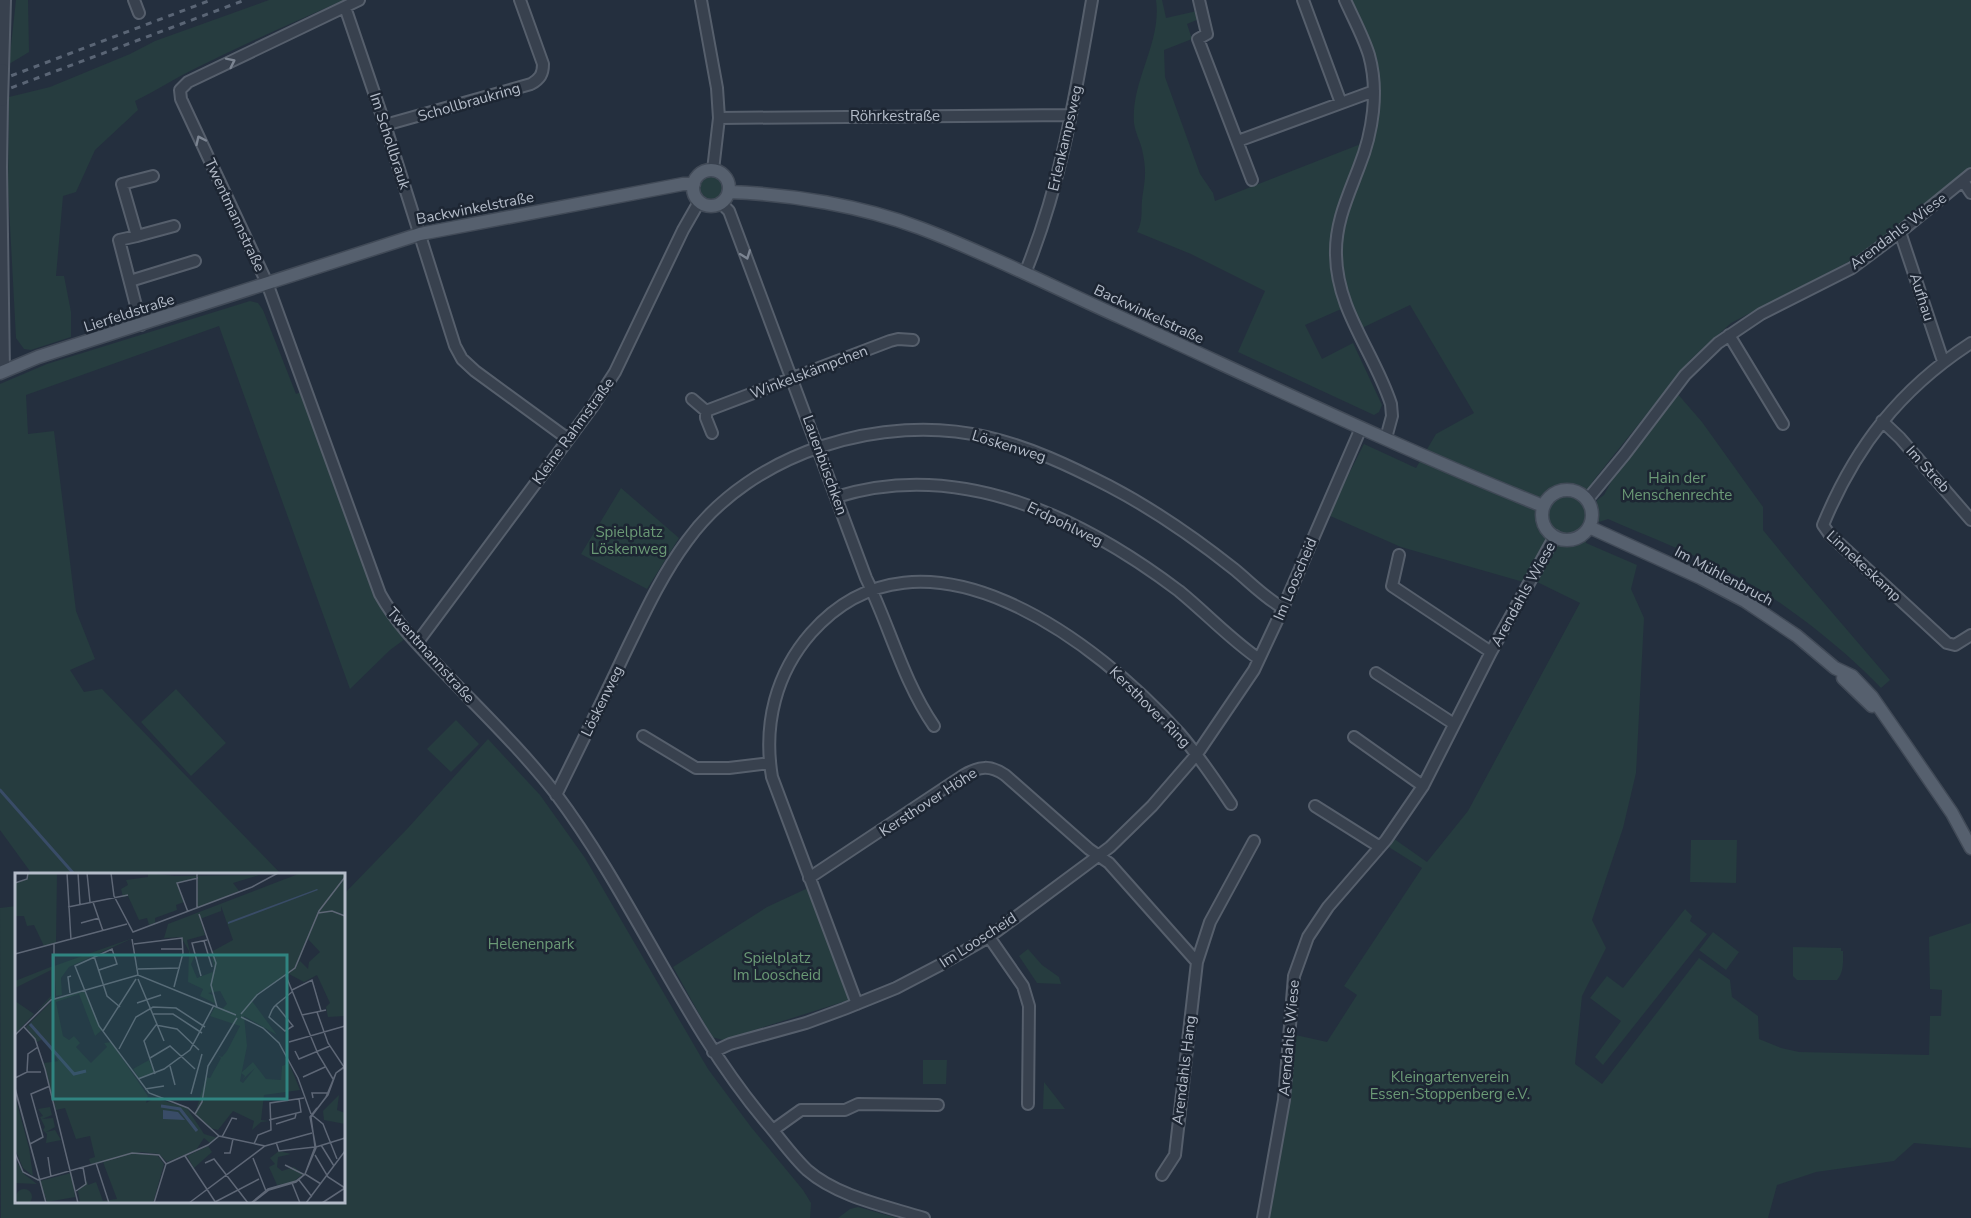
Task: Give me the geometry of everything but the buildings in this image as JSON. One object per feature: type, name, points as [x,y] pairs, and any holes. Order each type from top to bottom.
[{"type":"main road","points":[[713,170],[723,174],[727,179],[729,192],[721,204],[710,206],[699,202],[694,194],[694,184],[700,174],[713,170]]},
{"type":"main road","name":"Backwinkelstraße","points":[[267,283],[420,234],[683,184],[694,184]]},
{"type":"main road","name":"Backwinkelstraße","points":[[729,192],[797,198],[883,217],[919,228],[1025,273],[1361,428],[1544,506]]},
{"type":"main road","name":"Lierfeldstraße","points":[[2,372],[38,357],[267,283]]},
{"type":"main road","points":[[1565,490],[1579,493],[1587,500],[1592,512],[1589,527],[1576,538],[1565,539],[1555,536],[1548,530],[1544,523],[1544,506],[1551,496],[1565,490]]},
{"type":"main road","name":"Im Mühlenbruch","points":[[1589,527],[1745,601],[1797,636],[1835,668],[1856,692],[1881,712],[1946,804],[1971,848]]},
{"type":"street","points":[[2,372],[1,167],[6,0]]},
{"type":"street","points":[[134,0],[139,13]]},
{"type":"street","points":[[345,7],[359,0]]},
{"type":"street","name":"Schollbraukring","points":[[385,125],[531,84],[539,79],[543,72],[543,64],[520,0]]},
{"type":"street","points":[[701,0],[717,88],[719,118],[713,170]]},
{"type":"street","name":"Erlenkampsweg","points":[[1025,273],[1053,193],[1092,0]]},
{"type":"street","points":[[1199,0],[1207,34],[1198,39],[1252,180]]},
{"type":"street","points":[[1303,0],[1341,103]]},
{"type":"street","points":[[1345,0],[1369,56],[1374,91],[1372,126],[1365,152],[1341,213],[1337,235],[1337,270],[1342,298],[1391,404],[1392,416],[1386,438]]},
{"type":"street","name":"Twentmannstraße","points":[[345,7],[188,82],[180,90],[181,99],[267,283],[380,594],[403,628],[509,740],[556,795],[593,848],[713,1052],[736,1086],[773,1130],[808,1170],[827,1182],[853,1195],[924,1218]]},
{"type":"street","name":"Im Schollbrauk","points":[[345,7],[455,346],[462,359],[475,371],[568,439]]},
{"type":"street","points":[[1238,141],[1374,91]]},
{"type":"street","name":"Röhrkestraße","points":[[719,118],[1070,115]]},
{"type":"street","points":[[137,236],[122,184],[153,176]]},
{"type":"street","points":[[1967,178],[1971,193]]},
{"type":"street","name":"Arendahls Wiese","points":[[1587,500],[1686,375],[1709,351],[1761,314],[1852,267],[1967,178]]},
{"type":"street","name":"Kleine Rahmstraße","points":[[417,643],[615,372],[683,230],[699,202]]},
{"type":"street","name":"Lauenbüschken","points":[[721,204],[729,211],[836,497],[911,687],[934,726]]},
{"type":"street","points":[[141,325],[119,240],[174,226]]},
{"type":"street","name":"Aufhau","points":[[1900,232],[1943,361]]},
{"type":"street","points":[[130,281],[195,261]]},
{"type":"street","points":[[1729,335],[1783,424]]},
{"type":"street","name":"Winkelskämpchen","points":[[706,411],[890,341],[913,340]]},
{"type":"street","name":"Linnekeskamp","points":[[1971,343],[1943,361],[1882,421],[1849,467],[1823,525],[1823,528],[1952,645],[1971,635]]},
{"type":"street","points":[[692,399],[706,411],[706,418],[712,433]]},
{"type":"street","name":"Im Streb","points":[[1882,421],[1900,438],[1971,520]]},
{"type":"street","name":"Im Looscheid","points":[[713,1052],[730,1044],[806,1023],[857,1004],[919,976],[989,937],[1098,855],[1152,806],[1197,754],[1230,708],[1259,659],[1361,428]]},
{"type":"street","name":"Löskenweg","points":[[556,795],[656,590],[687,540],[713,512],[745,486],[786,461],[818,447],[869,434],[919,430],[962,432],[1012,444],[1062,463],[1136,501],[1192,538],[1234,569],[1269,600],[1283,608]]},
{"type":"street","name":"Erdpohlweg","points":[[836,497],[890,486],[937,484],[986,491],[1031,506],[1137,562],[1186,597],[1259,659]]},
{"type":"street","name":"Arendahls Wiese","points":[[1263,1218],[1284,1100],[1294,976],[1299,957],[1308,937],[1323,914],[1380,848],[1423,786],[1491,652],[1555,536]]},
{"type":"street","name":"Arendahls Wiese","points":[[1399,555],[1392,586],[1491,652]]},
{"type":"street","name":"Kersthover Ring","points":[[857,1004],[780,800],[770,763],[772,707],[787,666],[801,644],[818,625],[837,610],[872,589],[908,583],[947,583],[967,586],[986,593],[1065,634],[1124,678],[1197,754]]},
{"type":"street","points":[[1376,674],[1454,724]]},
{"type":"street","points":[[642,736],[696,768],[729,768],[770,763]]},
{"type":"street","points":[[1354,737],[1423,786]]},
{"type":"street","points":[[1197,754],[1231,804]]},
{"type":"street","name":"Kersthover Höhe","points":[[809,878],[964,775],[980,767],[991,768],[1005,776],[1098,855]]},
{"type":"street","points":[[1316,806],[1380,848]]},
{"type":"street","name":"Arendahls Hang","points":[[1162,1175],[1174,1155],[1197,962],[1210,922],[1254,841]]},
{"type":"street","points":[[1098,855],[1109,863],[1197,962]]},
{"type":"street","points":[[989,937],[1023,986],[1029,1006],[1028,1104]]},
{"type":"street","points":[[773,1130],[801,1110],[845,1110],[858,1104],[938,1105]]},
{"type":"green space","points":[[16,0],[28,0],[29,52],[9,64]]},
{"type":"green space","points":[[269,0],[344,0],[214,59],[135,101],[138,110],[95,150],[76,192],[63,196],[56,276],[64,276],[71,312],[71,337],[31,350],[24,349],[16,338],[8,188],[9,97],[50,87],[130,54],[155,41]]},
{"type":"green space","name":"Kleingartenverein Essen-Stoppenberg e.V.","points":[[1156,0],[1162,0],[1166,18],[1197,11],[1199,19],[1187,24],[1192,39],[1164,50],[1165,77],[1200,174],[1213,193],[1215,201],[1371,140],[1377,97],[1348,0],[1971,0],[1971,173],[1932,198],[1856,258],[1731,323],[1690,360],[1593,481],[1587,500],[1591,516],[1586,543],[1637,565],[1631,589],[1644,618],[1636,773],[1623,828],[1592,920],[1606,948],[1582,996],[1575,1064],[1602,1084],[1699,958],[1730,980],[1732,997],[1758,1016],[1759,1039],[1799,1052],[1929,1055],[1930,1016],[1941,1016],[1942,990],[1930,989],[1929,937],[1971,923],[1971,1148],[1914,1143],[1894,1161],[1816,1172],[1777,1185],[1768,1218],[1266,1218],[1291,1034],[1327,1042],[1357,995],[1344,986],[1422,868],[1384,844],[1390,836],[1427,862],[1468,811],[1580,603],[1531,579],[1527,583],[1401,547],[1328,515],[1364,444],[1416,468],[1436,434],[1474,413],[1410,305],[1362,328],[1352,307],[1339,310],[1305,325],[1322,359],[1353,343],[1382,405],[1379,412],[1374,415],[1238,352],[1265,291],[1191,254],[1137,232],[1141,220],[1145,169],[1134,123],[1134,107],[1155,31]]},
{"type":"green space","points":[[711,177],[719,180],[722,188],[719,196],[711,199],[703,196],[700,188],[703,180]]},
{"type":"green space","points":[[250,301],[258,303],[263,310],[296,394],[301,392],[370,569],[409,636],[390,650],[350,689],[219,326],[26,395],[28,434],[54,431],[76,611],[95,659],[70,670],[84,692],[102,689],[280,873],[31,873],[0,830],[0,384],[47,364]]},
{"type":"green space","name":"Hain der Menschenrechte","points":[[1676,392],[1702,422],[1763,507],[1763,530],[1890,680],[1881,688],[1823,635],[1759,589],[1705,561],[1608,519],[1599,522],[1595,514],[1597,500],[1604,495],[1626,454]]},
{"type":"green space","name":"Spielplatz Löskenweg","points":[[621,488],[679,538],[647,589],[581,554]]},
{"type":"green space","points":[[176,689],[226,743],[191,776],[141,722]]},
{"type":"green space","points":[[456,720],[479,744],[451,772],[427,749]]},
{"type":"green space","name":"Helenenpark","points":[[488,739],[540,795],[585,858],[708,1069],[751,1127],[803,1190],[811,1203],[810,1218],[1,1218],[0,908],[15,906],[15,1203],[345,1203],[345,893],[408,828]]},
{"type":"green space","points":[[1691,840],[1737,840],[1736,883],[1690,882]]},
{"type":"green space","name":"Spielplatz Im Looscheid","points":[[808,888],[849,1000],[723,1040],[712,1037],[673,967],[767,907]]},
{"type":"green space","points":[[1685,909],[1692,916],[1690,921],[1707,934],[1603,1065],[1595,1057],[1621,1021],[1590,998],[1607,976],[1623,988]]},
{"type":"green space","points":[[1713,932],[1739,952],[1726,970],[1699,950]]},
{"type":"green space","points":[[1793,947],[1841,948],[1843,963],[1837,980],[1797,980],[1793,976]]},
{"type":"green space","points":[[1028,949],[1042,965],[1059,977],[1061,984],[1037,983],[1019,956]]},
{"type":"green space","points":[[923,1060],[947,1060],[946,1084],[923,1084]]},
{"type":"green space","points":[[1044,1082],[1065,1109],[1043,1109]]},
{"type":"green space","points":[[858,1207],[897,1218],[838,1218],[850,1209]]},
{"type":"waterway","points":[[0,790],[73,873]]},
{"type":"railway","points":[[0,80],[211,0]]},
{"type":"railway","points":[[0,92],[245,0]]}]
